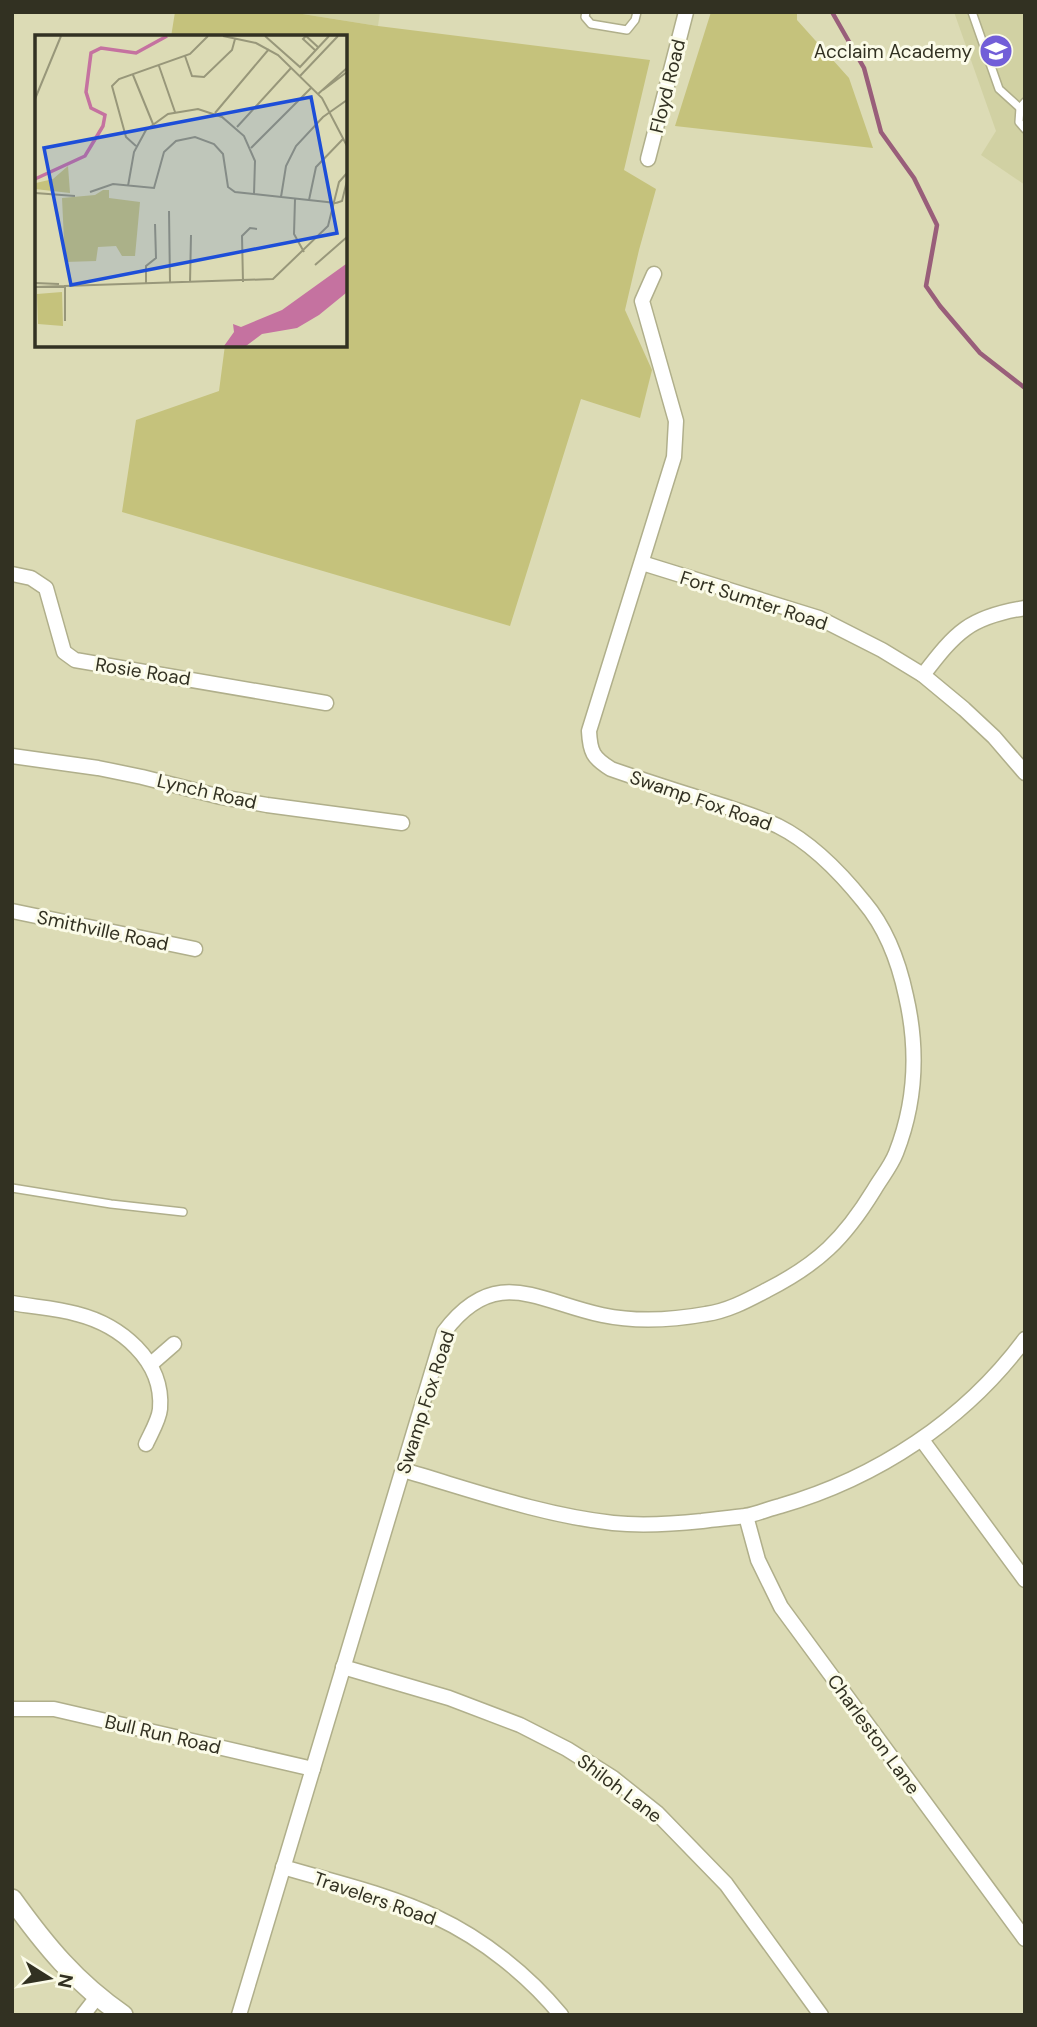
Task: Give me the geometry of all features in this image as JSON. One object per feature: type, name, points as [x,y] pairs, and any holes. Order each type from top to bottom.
[{"type":"street","name":"Floyd Road","points":[[648,159],[686,12]]},
{"type":"street","name":"Swamp Fox Road","points":[[239,2015],[444,1332],[457,1315],[477,1300],[495,1294],[516,1292],[603,1315],[637,1319],[709,1314],[740,1304],[794,1276],[829,1250],[856,1219],[889,1166],[905,1123],[914,1079],[910,1014],[902,977],[890,943],[868,906],[840,873],[812,849],[779,827],[746,813],[611,769],[598,761],[590,748],[589,732],[674,457],[676,421],[642,301],[654,274]]},
{"type":"street","name":"Fort Sumter Road","points":[[642,564],[819,618],[883,650],[923,675],[964,709],[994,737],[1025,773]]},
{"type":"street","name":"Rosie Road","points":[[12,574],[31,578],[46,588],[64,652],[75,660],[326,703]]},
{"type":"street","points":[[923,675],[949,641],[981,618],[1025,608]]},
{"type":"street","name":"Lynch Road","points":[[12,756],[98,768],[221,797],[402,823]]},
{"type":"street","name":"Smithville Road","points":[[12,911],[195,949]]},
{"type":"street","points":[[12,1303],[78,1314],[110,1327],[135,1345],[151,1364],[159,1392],[160,1411],[146,1444]]},
{"type":"street","points":[[403,1469],[537,1510],[614,1523],[647,1525],[746,1516],[802,1500],[846,1482],[922,1440],[954,1415],[1025,1339]]},
{"type":"street","points":[[151,1364],[174,1344]]},
{"type":"street","points":[[922,1440],[1025,1580]]},
{"type":"street","name":"Charleston Lane","points":[[746,1516],[758,1560],[780,1607],[1025,1939]]},
{"type":"street","name":"Shiloh Lane","points":[[343,1667],[449,1698],[520,1725],[567,1749],[613,1779],[657,1813],[726,1884],[821,2015]]},
{"type":"street","name":"Bull Run Road","points":[[12,1709],[54,1709],[313,1769]]},
{"type":"street","name":"Travelers Road","points":[[283,1867],[389,1899],[436,1917],[472,1937],[514,1968],[544,1994],[561,2015]]},
{"type":"street","points":[[12,1899],[65,1967],[97,1997],[123,2015]]},
{"type":"street","points":[[83,2015],[97,1997]]},
{"type":"lane","points":[[586,12],[585,17],[591,24],[627,30],[635,20],[637,12]]},
{"type":"lane","points":[[972,12],[999,89],[1023,105],[1019,122],[1025,129]]},
{"type":"lane","points":[[12,1188],[183,1212]]},
{"type":"shaded area","points":[[175,12],[290,12],[378,26],[650,60],[624,170],[656,189],[625,310],[652,370],[640,418],[581,399],[510,626],[122,512],[136,420],[219,391],[225,346],[346,346],[346,35],[171,35]]},
{"type":"shaded area","points":[[290,12],[380,12],[378,26]]},
{"type":"shaded area","points":[[711,12],[797,12],[797,20],[849,78],[873,148],[675,126]]},
{"type":"shaded area","name":"Acclaim Academy","points":[[954,12],[1025,12],[1025,185],[981,155],[996,131]]},
{"type":"waterway","points":[[832,12],[864,68],[881,132],[914,178],[937,225],[926,286],[980,353],[1025,388]]},
{"type":"place","name":"Acclaim Academy","points":[[996,51]]}]
